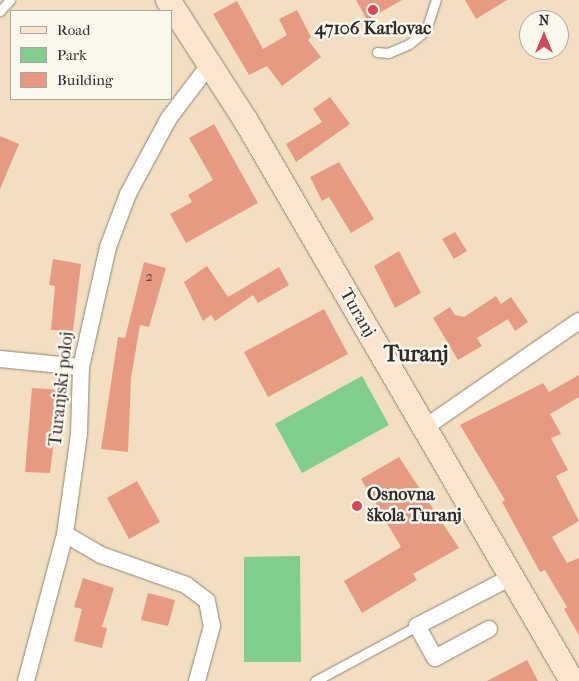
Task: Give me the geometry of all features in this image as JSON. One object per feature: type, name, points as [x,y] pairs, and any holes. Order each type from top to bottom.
[{"type":"main road","name":"Turanj","points":[[168,0],[210,64],[572,681]]},
{"type":"street","name":"Turanjski poloj","points":[[26,681],[65,534],[78,434],[81,367],[108,247],[128,194],[169,118],[210,64]]},
{"type":"street","points":[[424,428],[579,321]]},
{"type":"street","points":[[0,359],[81,367]]},
{"type":"street","points":[[65,534],[101,556],[186,585],[207,601],[212,626],[197,681]]},
{"type":"street","points":[[489,629],[434,658],[418,626],[511,576]]},
{"type":"lane","points":[[0,11],[10,0]]},
{"type":"lane","points":[[377,52],[388,54],[409,44],[426,30],[436,0]]},
{"type":"lane","points":[[314,681],[418,626]]},
{"type":"green space","points":[[362,376],[389,425],[302,473],[275,424]]},
{"type":"green space","points":[[300,556],[301,662],[244,662],[244,557]]},
{"type":"building","name":"47106 Karlovac","points":[[356,0],[402,0],[367,20]]},
{"type":"building","points":[[465,0],[507,0],[476,19]]},
{"type":"building","points":[[237,1],[263,49],[287,35],[279,19],[297,10],[311,37],[308,40],[321,57],[282,86],[267,66],[249,75],[213,14]]},
{"type":"building","points":[[330,97],[350,124],[296,162],[286,144],[322,122],[313,109]]},
{"type":"building","points":[[214,124],[258,203],[186,243],[170,214],[192,202],[188,195],[213,180],[189,138]]},
{"type":"building","points":[[0,136],[19,144],[0,189]]},
{"type":"building","points":[[339,162],[374,219],[351,233],[329,197],[322,201],[310,177]]},
{"type":"building","points":[[455,232],[467,251],[454,259],[442,239]]},
{"type":"building","points":[[399,251],[421,293],[395,308],[374,266]]},
{"type":"building","points":[[53,259],[81,264],[73,331],[51,330],[55,286],[49,285]]},
{"type":"building","points":[[144,262],[166,268],[149,327],[140,325],[131,378],[128,452],[101,449],[118,337],[125,338]]},
{"type":"building","points":[[207,266],[228,297],[279,267],[289,285],[258,303],[253,295],[215,321],[211,315],[203,321],[184,282]]},
{"type":"building","points":[[496,296],[501,304],[511,297],[528,322],[515,331],[508,319],[477,338],[482,346],[458,360],[433,318],[450,307],[455,315],[464,317]]},
{"type":"building","points":[[324,309],[348,354],[268,397],[244,352]]},
{"type":"building","points":[[579,375],[579,397],[550,414],[561,434],[551,438],[568,470],[556,476],[579,521],[552,537],[567,563],[579,558],[579,635],[564,609],[567,607],[545,570],[540,572],[502,502],[505,500],[460,425],[543,383],[549,392]]},
{"type":"building","points":[[32,388],[60,390],[50,473],[25,472]]},
{"type":"building","points":[[399,457],[459,548],[413,574],[417,580],[362,613],[344,581],[401,547],[361,479]]},
{"type":"building","points":[[137,481],[160,522],[129,539],[107,498]]},
{"type":"building","points":[[83,578],[114,588],[102,627],[107,628],[102,648],[74,641],[82,609],[74,607]]},
{"type":"building","points":[[148,593],[175,600],[168,626],[141,620]]},
{"type":"building","points":[[527,660],[538,681],[487,681]]},
{"type":"place","name":"47106 Karlovac","points":[[373,10]]},
{"type":"place","name":"Osnovna škola Turanj","points":[[357,506]]},
{"type":"district","name":"Turanj","points":[[416,355]]}]
